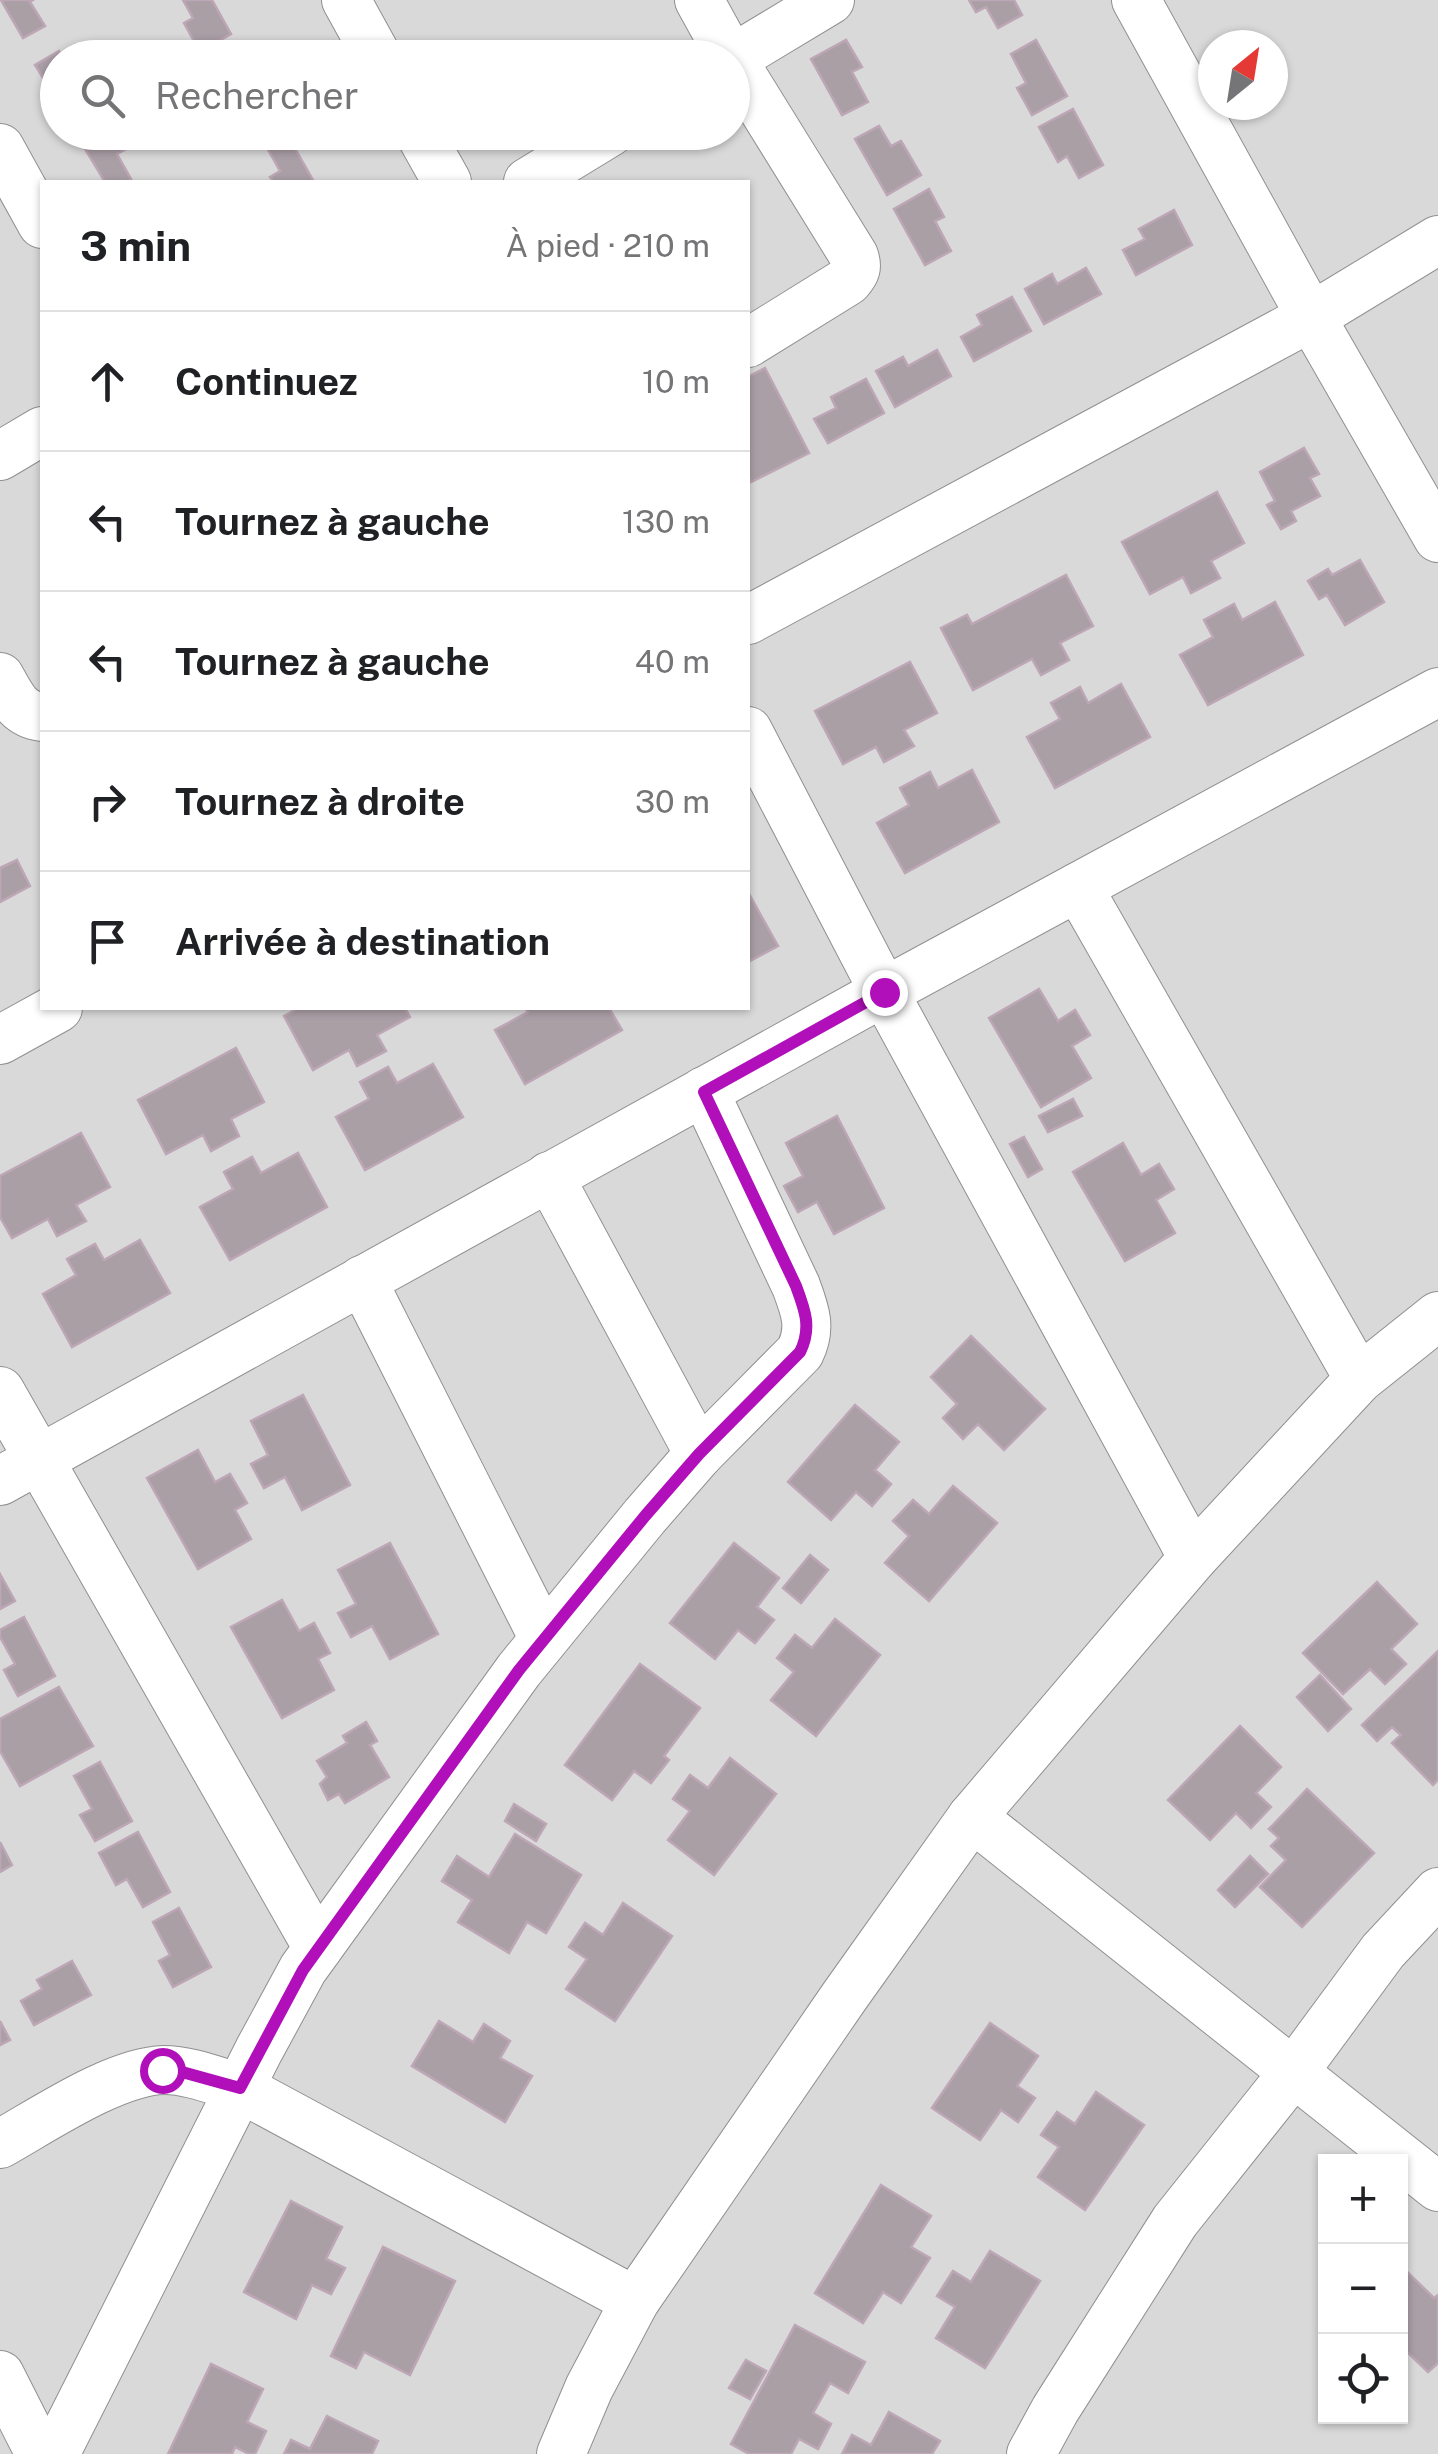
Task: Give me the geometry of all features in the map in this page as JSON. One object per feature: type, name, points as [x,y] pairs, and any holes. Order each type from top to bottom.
[{"type":"street","points":[[346,0],[368,40]]},
{"type":"street","points":[[699,0],[721,40]]},
{"type":"street","points":[[750,48],[830,0]]},
{"type":"street","points":[[1136,0],[1311,318],[1438,538]]},
{"type":"street","points":[[750,88],[856,264],[848,280],[750,342]]},
{"type":"street","points":[[429,150],[446,180]]},
{"type":"street","points":[[531,180],[580,150]]},
{"type":"street","points":[[4,165],[40,221]]},
{"type":"street","points":[[750,619],[1311,318],[1438,240]]},
{"type":"street","points":[[0,456],[40,432]]},
{"type":"street","points":[[0,677],[14,704],[40,716]]},
{"type":"street","points":[[20,1470],[884,992],[1438,692]]},
{"type":"street","points":[[750,735],[884,992],[1192,1558]]},
{"type":"street","points":[[1078,887],[1358,1378]]},
{"type":"street","points":[[0,1040],[54,1010]]},
{"type":"street","points":[[56,2454],[303,1970],[519,1670],[645,1516],[699,1454],[800,1352],[806,1340],[805,1310],[796,1286],[704,1092]]},
{"type":"street","points":[[549,1176],[699,1454]]},
{"type":"street","points":[[362,1280],[544,1639]]},
{"type":"street","points":[[562,2454],[588,2388],[634,2301],[972,1817],[1192,1558],[1358,1378],[1438,1316]]},
{"type":"street","points":[[0,1390],[20,1470],[318,1948]]},
{"type":"street","points":[[972,1817],[1438,2187]]},
{"type":"street","points":[[1031,2454],[1174,2221],[1293,2073],[1384,1951],[1438,1892]]},
{"type":"street","points":[[0,2144],[89,2094],[141,2074],[182,2072],[240,2088],[634,2301]]},
{"type":"street","points":[[0,2375],[40,2454]]},
{"type":"shaded area","points":[[0,0],[1438,0],[1438,2454],[0,2454]]},
{"type":"building","points":[[1,0],[33,0],[30,2],[45,26],[23,38]]},
{"type":"building","points":[[183,0],[212,0],[231,34],[221,40],[193,40],[184,23],[193,18]]},
{"type":"building","points":[[969,0],[1014,0],[1022,15],[998,28],[986,7],[976,12]]},
{"type":"building","points":[[846,40],[862,67],[852,72],[868,102],[842,115],[811,59]]},
{"type":"building","points":[[1036,40],[1067,96],[1032,115],[1017,88],[1026,83],[1011,54]]},
{"type":"building","points":[[1073,109],[1103,165],[1079,178],[1067,156],[1058,162],[1039,127]]},
{"type":"building","points":[[879,126],[891,146],[901,141],[921,175],[887,195],[855,139]]},
{"type":"building","points":[[86,150],[124,150],[117,154],[131,179],[104,180]]},
{"type":"building","points":[[268,150],[296,150],[313,180],[272,180],[270,177],[280,171]]},
{"type":"building","points":[[929,189],[944,217],[935,221],[951,251],[925,265],[894,209]]},
{"type":"building","points":[[1174,210],[1192,245],[1136,275],[1123,250],[1145,239],[1139,229]]},
{"type":"building","points":[[1086,268],[1101,294],[1044,324],[1025,289],[1052,274],[1057,284]]},
{"type":"building","points":[[1012,297],[1031,331],[974,361],[961,337],[982,325],[977,315]]},
{"type":"building","points":[[937,350],[951,376],[895,407],[876,371],[903,357],[908,366]]},
{"type":"building","points":[[765,368],[809,453],[751,482],[750,480],[750,376]]},
{"type":"building","points":[[866,379],[884,413],[828,443],[814,419],[836,408],[831,397]]},
{"type":"building","points":[[1304,448],[1319,474],[1310,478],[1320,496],[1291,511],[1296,521],[1281,529],[1267,505],[1275,501],[1260,472]]},
{"type":"building","points":[[1217,492],[1244,543],[1211,561],[1220,578],[1191,593],[1183,577],[1150,594],[1122,542]]},
{"type":"building","points":[[1360,560],[1384,602],[1345,625],[1327,595],[1319,599],[1308,581],[1328,569],[1332,575]]},
{"type":"building","points":[[1066,575],[1093,626],[1060,643],[1069,660],[1041,675],[1032,659],[973,690],[941,628],[967,615],[972,624]]},
{"type":"building","points":[[1275,602],[1303,655],[1208,705],[1180,655],[1213,637],[1204,620],[1234,604],[1242,620]]},
{"type":"building","points":[[910,662],[937,713],[904,730],[914,746],[884,762],[876,747],[843,764],[815,711]]},
{"type":"building","points":[[1121,684],[1150,737],[1055,788],[1027,737],[1060,719],[1051,703],[1080,687],[1088,703]]},
{"type":"building","points":[[972,770],[999,822],[905,873],[877,823],[909,805],[900,788],[930,772],[938,788]]},
{"type":"building","points":[[17,860],[30,886],[0,902],[0,868]]},
{"type":"building","points":[[750,896],[778,946],[750,961]]},
{"type":"building","points":[[1039,989],[1058,1021],[1075,1010],[1090,1035],[1072,1046],[1091,1078],[1041,1107],[989,1018]]},
{"type":"building","points":[[295,1010],[406,1010],[410,1017],[377,1035],[386,1051],[357,1066],[349,1050],[313,1070],[284,1016]]},
{"type":"building","points":[[610,1010],[622,1030],[525,1084],[495,1030],[528,1012]]},
{"type":"building","points":[[236,1048],[264,1102],[231,1119],[239,1136],[211,1151],[203,1135],[166,1154],[138,1100]]},
{"type":"building","points":[[433,1064],[463,1117],[365,1170],[336,1117],[369,1099],[360,1082],[388,1067],[397,1083]]},
{"type":"building","points":[[1073,1099],[1082,1116],[1048,1132],[1039,1116]]},
{"type":"building","points":[[837,1116],[884,1208],[834,1234],[817,1202],[798,1212],[784,1186],[803,1176],[786,1143]]},
{"type":"building","points":[[81,1133],[110,1187],[76,1205],[86,1221],[57,1236],[48,1219],[12,1238],[0,1217],[0,1176]]},
{"type":"building","points":[[1024,1137],[1042,1169],[1028,1177],[1010,1144]]},
{"type":"building","points":[[1123,1143],[1141,1175],[1159,1164],[1174,1189],[1156,1200],[1175,1233],[1125,1261],[1073,1172]]},
{"type":"building","points":[[298,1153],[327,1207],[230,1260],[200,1207],[233,1189],[224,1172],[252,1157],[261,1173]]},
{"type":"building","points":[[140,1240],[170,1293],[72,1347],[43,1294],[76,1275],[67,1259],[95,1244],[104,1260]]},
{"type":"building","points":[[971,1336],[1045,1409],[1004,1450],[978,1424],[963,1439],[943,1418],[957,1404],[931,1377]]},
{"type":"building","points":[[303,1395],[350,1485],[302,1510],[285,1477],[264,1488],[251,1464],[268,1455],[251,1421]]},
{"type":"building","points":[[855,1405],[899,1442],[875,1470],[891,1484],[872,1506],[856,1492],[831,1520],[788,1482]]},
{"type":"building","points":[[198,1450],[215,1482],[230,1474],[247,1503],[235,1510],[251,1539],[198,1569],[147,1478]]},
{"type":"building","points":[[953,1486],[997,1523],[929,1601],[885,1563],[909,1536],[893,1521],[913,1500],[929,1514]]},
{"type":"building","points":[[390,1543],[438,1634],[390,1659],[372,1626],[351,1637],[338,1613],[356,1604],[338,1570]]},
{"type":"building","points":[[734,1543],[779,1578],[757,1607],[774,1620],[755,1643],[738,1630],[715,1659],[670,1623]]},
{"type":"building","points":[[810,1555],[828,1570],[801,1603],[783,1588]]},
{"type":"building","points":[[0,1574],[15,1601],[0,1609]]},
{"type":"building","points":[[1377,1582],[1417,1624],[1391,1649],[1406,1664],[1385,1684],[1370,1669],[1343,1694],[1303,1653]]},
{"type":"building","points":[[282,1600],[299,1631],[314,1623],[330,1653],[318,1659],[334,1690],[282,1718],[231,1627]]},
{"type":"building","points":[[24,1617],[55,1676],[18,1696],[4,1670],[15,1664],[0,1630]]},
{"type":"building","points":[[835,1619],[880,1655],[816,1736],[771,1700],[794,1672],[777,1658],[795,1635],[812,1648]]},
{"type":"building","points":[[1438,1651],[1438,1780],[1433,1785],[1392,1743],[1401,1735],[1392,1727],[1377,1741],[1362,1725]]},
{"type":"building","points":[[640,1664],[700,1708],[664,1756],[669,1760],[651,1783],[634,1771],[612,1800],[565,1765]]},
{"type":"building","points":[[1320,1675],[1351,1709],[1328,1731],[1297,1697]]},
{"type":"building","points":[[59,1687],[93,1746],[20,1786],[0,1751],[0,1719]]},
{"type":"building","points":[[366,1722],[377,1741],[370,1745],[389,1777],[345,1803],[339,1794],[328,1800],[320,1784],[327,1777],[317,1761],[347,1743],[343,1736]]},
{"type":"building","points":[[1240,1726],[1281,1767],[1256,1793],[1271,1807],[1251,1828],[1236,1813],[1210,1840],[1168,1800]]},
{"type":"building","points":[[730,1758],[776,1794],[714,1875],[668,1840],[690,1811],[673,1799],[690,1775],[708,1788]]},
{"type":"building","points":[[100,1762],[132,1821],[95,1841],[80,1815],[92,1809],[74,1776]]},
{"type":"building","points":[[1307,1789],[1374,1853],[1302,1927],[1260,1887],[1286,1860],[1271,1846],[1279,1838],[1269,1829]]},
{"type":"building","points":[[514,1804],[546,1824],[536,1841],[505,1821]]},
{"type":"building","points":[[138,1832],[170,1892],[143,1907],[127,1879],[116,1885],[99,1853]]},
{"type":"building","points":[[515,1834],[581,1875],[546,1933],[527,1922],[509,1953],[458,1922],[472,1900],[442,1881],[457,1856],[489,1877]]},
{"type":"building","points":[[0,1842],[12,1865],[0,1872]]},
{"type":"building","points":[[1250,1856],[1268,1874],[1235,1907],[1218,1890]]},
{"type":"building","points":[[623,1903],[672,1936],[615,2021],[566,1989],[587,1959],[569,1947],[585,1923],[603,1935]]},
{"type":"building","points":[[179,1908],[211,1967],[173,1987],[159,1961],[170,1955],[153,1922]]},
{"type":"building","points":[[72,1961],[91,1995],[34,2025],[21,2001],[42,1989],[37,1980]]},
{"type":"building","points":[[0,2021],[10,2040],[0,2045]]},
{"type":"building","points":[[439,2021],[473,2042],[484,2024],[510,2041],[500,2058],[532,2076],[505,2122],[412,2066]]},
{"type":"building","points":[[990,2023],[1038,2056],[1017,2086],[1035,2098],[1018,2122],[1001,2110],[980,2140],[932,2108]]},
{"type":"building","points":[[1096,2092],[1144,2125],[1085,2210],[1038,2177],[1059,2147],[1041,2135],[1057,2112],[1075,2124]]},
{"type":"building","points":[[881,2185],[931,2216],[911,2247],[930,2258],[901,2303],[883,2292],[863,2323],[815,2293]]},
{"type":"building","points":[[291,2201],[342,2227],[326,2259],[345,2268],[331,2294],[312,2285],[296,2319],[244,2292]]},
{"type":"building","points":[[383,2247],[455,2281],[410,2375],[364,2352],[356,2368],[331,2356]]},
{"type":"building","points":[[990,2251],[1040,2281],[985,2368],[936,2338],[955,2307],[937,2296],[953,2271],[971,2282]]},
{"type":"building","points":[[1408,2273],[1434,2298],[1438,2295],[1438,2363],[1428,2372],[1408,2353]]},
{"type":"building","points":[[795,2325],[865,2362],[848,2393],[830,2383],[813,2413],[831,2424],[818,2449],[799,2439],[791,2454],[749,2454],[731,2444]]},
{"type":"building","points":[[746,2360],[766,2371],[750,2399],[729,2388]]},
{"type":"building","points":[[211,2364],[263,2389],[247,2422],[266,2431],[255,2454],[235,2447],[232,2454],[168,2454]]},
{"type":"building","points":[[889,2412],[940,2441],[932,2454],[842,2454],[852,2435],[871,2445]]},
{"type":"building","points":[[327,2416],[378,2441],[372,2454],[284,2454],[291,2440],[310,2449]]},
{"type":"route","points":[[162,2070],[240,2088],[303,1970],[519,1670],[699,1454],[800,1352],[808,1328],[805,1310],[704,1092],[884,992]]}]
